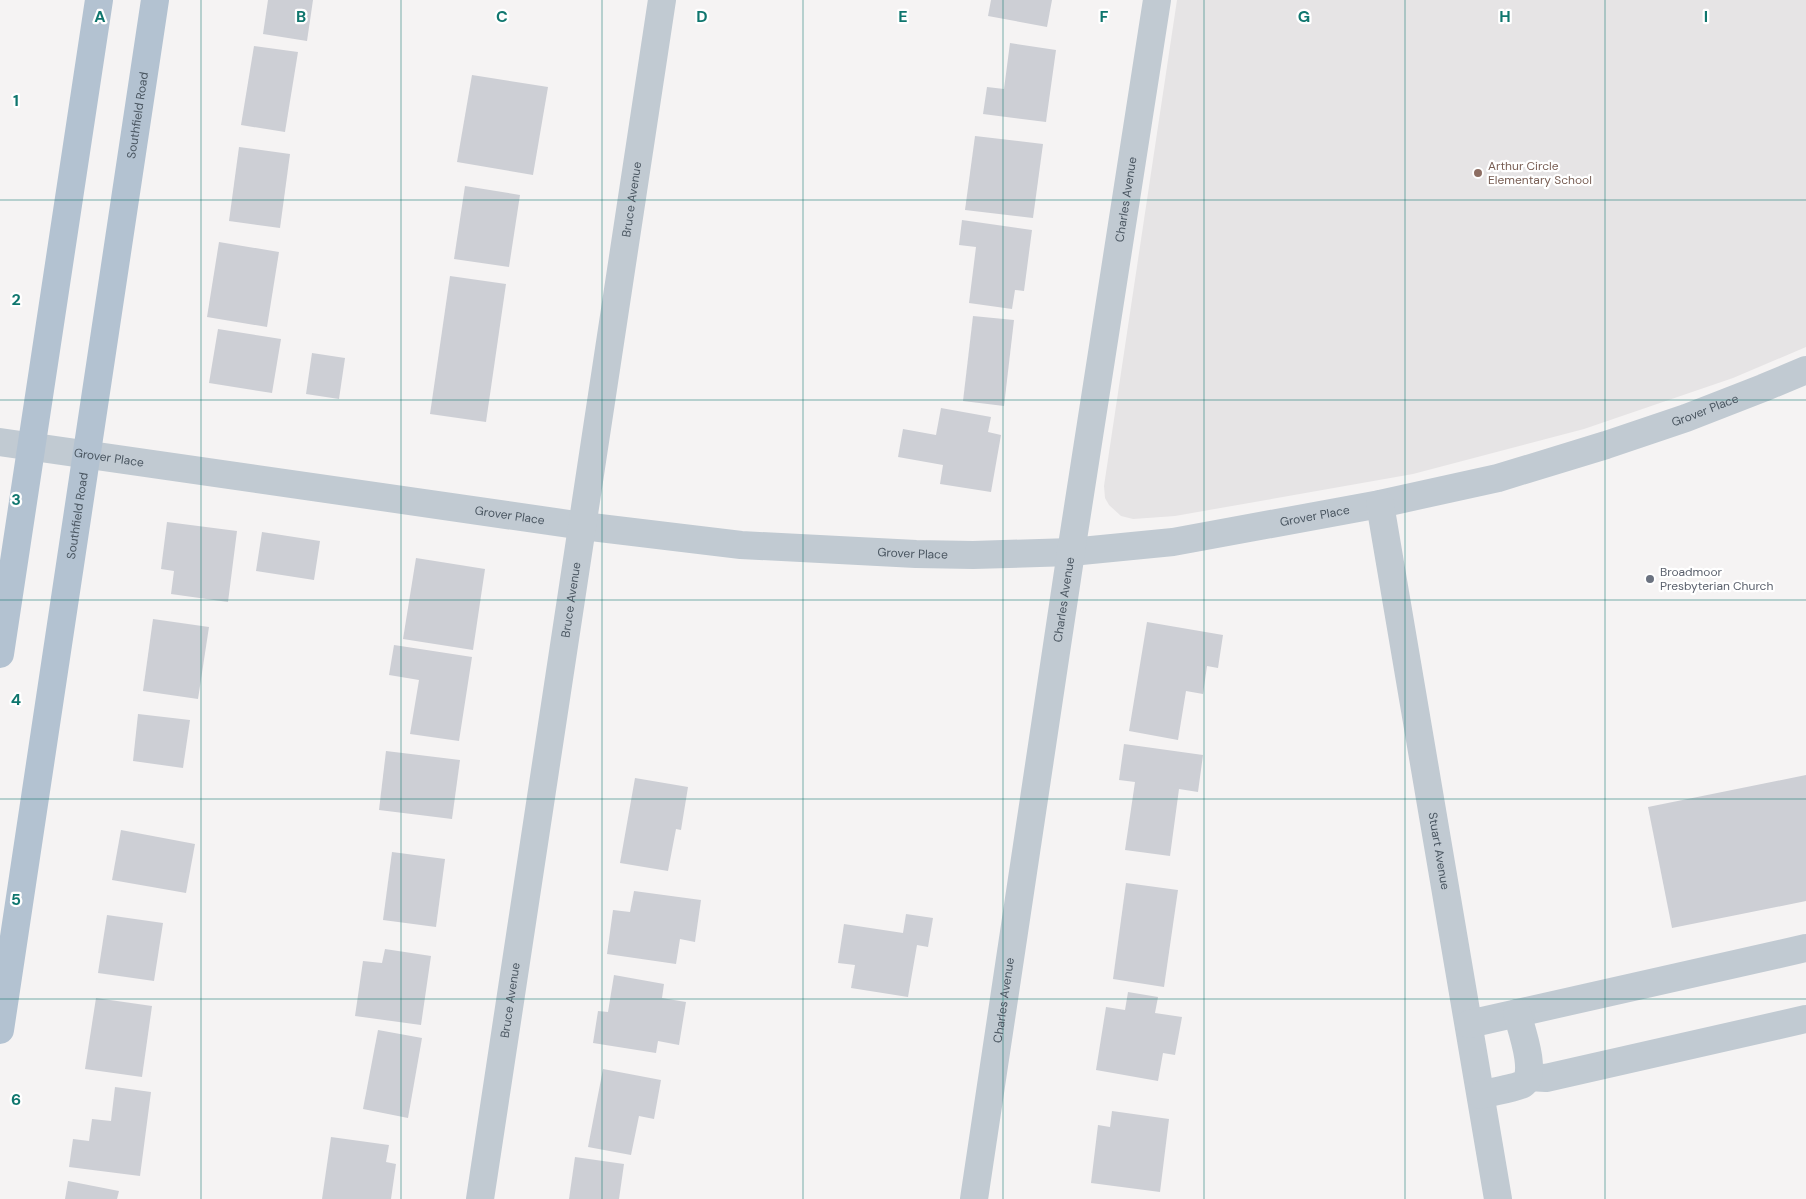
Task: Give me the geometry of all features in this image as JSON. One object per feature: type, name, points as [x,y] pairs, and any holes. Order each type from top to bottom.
[{"type":"main road","points":[[0,654],[99,0]]},
{"type":"main road","name":"Southfield Road","points":[[0,1030],[154,0]]},
{"type":"street","name":"Bruce Avenue","points":[[480,1199],[662,0]]},
{"type":"street","name":"Charles Avenue","points":[[974,1199],[1071,552],[1157,0]]},
{"type":"street","name":"Grover Place","points":[[0,442],[583,526],[741,545],[964,555],[1071,552],[1173,542],[1380,504],[1498,478],[1606,445],[1694,415],[1806,370]]},
{"type":"street","name":"Stuart Avenue","points":[[1380,504],[1498,1199]]},
{"type":"street","points":[[1469,1024],[1806,948]]},
{"type":"street","points":[[1481,1094],[1523,1084],[1528,1078],[1530,1066],[1517,1013]]},
{"type":"street","points":[[1528,1078],[1546,1078],[1806,1019]]},
{"type":"shaded area","name":"Arthur Circle Elementary School","points":[[1177,0],[1806,0],[1806,347],[1733,378],[1584,429],[1413,474],[1175,516],[1133,519],[1121,516],[1109,505],[1105,498],[1104,486]]},
{"type":"building","points":[[268,0],[313,0],[307,41],[263,34]]},
{"type":"building","points":[[991,0],[1052,0],[1047,27],[988,16]]},
{"type":"building","points":[[1010,43],[1056,50],[1046,122],[983,114],[987,87],[1004,89]]},
{"type":"building","points":[[254,46],[298,52],[285,132],[241,125]]},
{"type":"building","points":[[472,75],[548,87],[533,175],[457,162]]},
{"type":"building","points":[[975,136],[1043,144],[1033,218],[965,210]]},
{"type":"building","points":[[239,147],[290,154],[280,228],[229,221]]},
{"type":"building","points":[[465,186],[520,195],[509,267],[454,259]]},
{"type":"building","points":[[962,220],[1032,230],[1024,291],[1015,290],[1012,309],[969,303],[976,247],[959,245]]},
{"type":"building","points":[[219,242],[279,252],[267,327],[207,317]]},
{"type":"building","points":[[450,276],[506,284],[486,422],[430,414]]},
{"type":"building","points":[[973,316],[1014,320],[1004,406],[963,401]]},
{"type":"building","points":[[218,329],[281,339],[272,393],[209,383]]},
{"type":"building","points":[[312,353],[345,358],[339,399],[306,394]]},
{"type":"building","points":[[941,408],[991,417],[988,432],[1001,435],[991,492],[940,484],[943,465],[898,457],[903,429],[936,435]]},
{"type":"building","points":[[167,522],[237,531],[228,602],[171,594],[174,571],[161,569]]},
{"type":"building","points":[[262,532],[320,541],[314,580],[256,571]]},
{"type":"building","points":[[416,558],[485,569],[473,650],[403,639]]},
{"type":"building","points":[[153,619],[209,627],[198,699],[143,691]]},
{"type":"building","points":[[1147,622],[1223,635],[1218,668],[1207,666],[1203,694],[1186,691],[1178,740],[1129,731]]},
{"type":"building","points":[[394,645],[472,657],[459,741],[410,734],[419,680],[389,675]]},
{"type":"building","points":[[138,714],[190,720],[183,768],[133,761]]},
{"type":"building","points":[[1124,744],[1203,755],[1198,792],[1179,789],[1170,856],[1125,850],[1135,782],[1119,780]]},
{"type":"building","points":[[386,751],[460,760],[452,819],[379,810]]},
{"type":"building","points":[[1806,775],[1806,901],[1672,928],[1648,807]]},
{"type":"building","points":[[635,778],[688,787],[681,830],[676,829],[668,871],[620,863]]},
{"type":"building","points":[[121,830],[195,844],[186,893],[112,880]]},
{"type":"building","points":[[392,852],[445,859],[436,927],[383,920]]},
{"type":"building","points":[[1126,883],[1178,890],[1164,987],[1113,979]]},
{"type":"building","points":[[634,891],[701,900],[695,942],[680,939],[676,964],[607,954],[613,910],[630,912]]},
{"type":"building","points":[[906,914],[933,918],[928,947],[917,945],[908,997],[851,988],[855,965],[838,963],[844,924],[903,933]]},
{"type":"building","points":[[107,915],[163,923],[154,981],[98,973]]},
{"type":"building","points":[[385,949],[431,956],[421,1025],[355,1016],[363,961],[382,963]]},
{"type":"building","points":[[614,975],[664,984],[662,998],[686,1002],[679,1045],[658,1041],[656,1053],[593,1043],[598,1011],[608,1012]]},
{"type":"building","points":[[1128,992],[1158,997],[1155,1013],[1182,1017],[1175,1055],[1163,1053],[1158,1081],[1096,1070],[1106,1007],[1125,1010]]},
{"type":"building","points":[[96,998],[152,1006],[142,1077],[85,1069]]},
{"type":"building","points":[[378,1030],[422,1038],[408,1118],[363,1109]]},
{"type":"building","points":[[603,1069],[661,1080],[654,1119],[639,1116],[631,1155],[588,1147]]},
{"type":"building","points":[[115,1087],[151,1092],[140,1176],[69,1167],[73,1139],[89,1141],[92,1119],[111,1121]]},
{"type":"building","points":[[1112,1111],[1169,1119],[1160,1192],[1091,1183],[1098,1125],[1110,1127]]},
{"type":"building","points":[[331,1137],[389,1145],[386,1162],[396,1164],[391,1199],[322,1199]]},
{"type":"building","points":[[575,1157],[624,1164],[619,1199],[569,1199]]},
{"type":"building","points":[[68,1181],[119,1191],[117,1199],[65,1199]]},
{"type":"place","name":"Arthur Circle Elementary School","points":[[1478,173]]},
{"type":"place","name":"Broadmoor Presbyterian Church","points":[[1650,579]]}]
